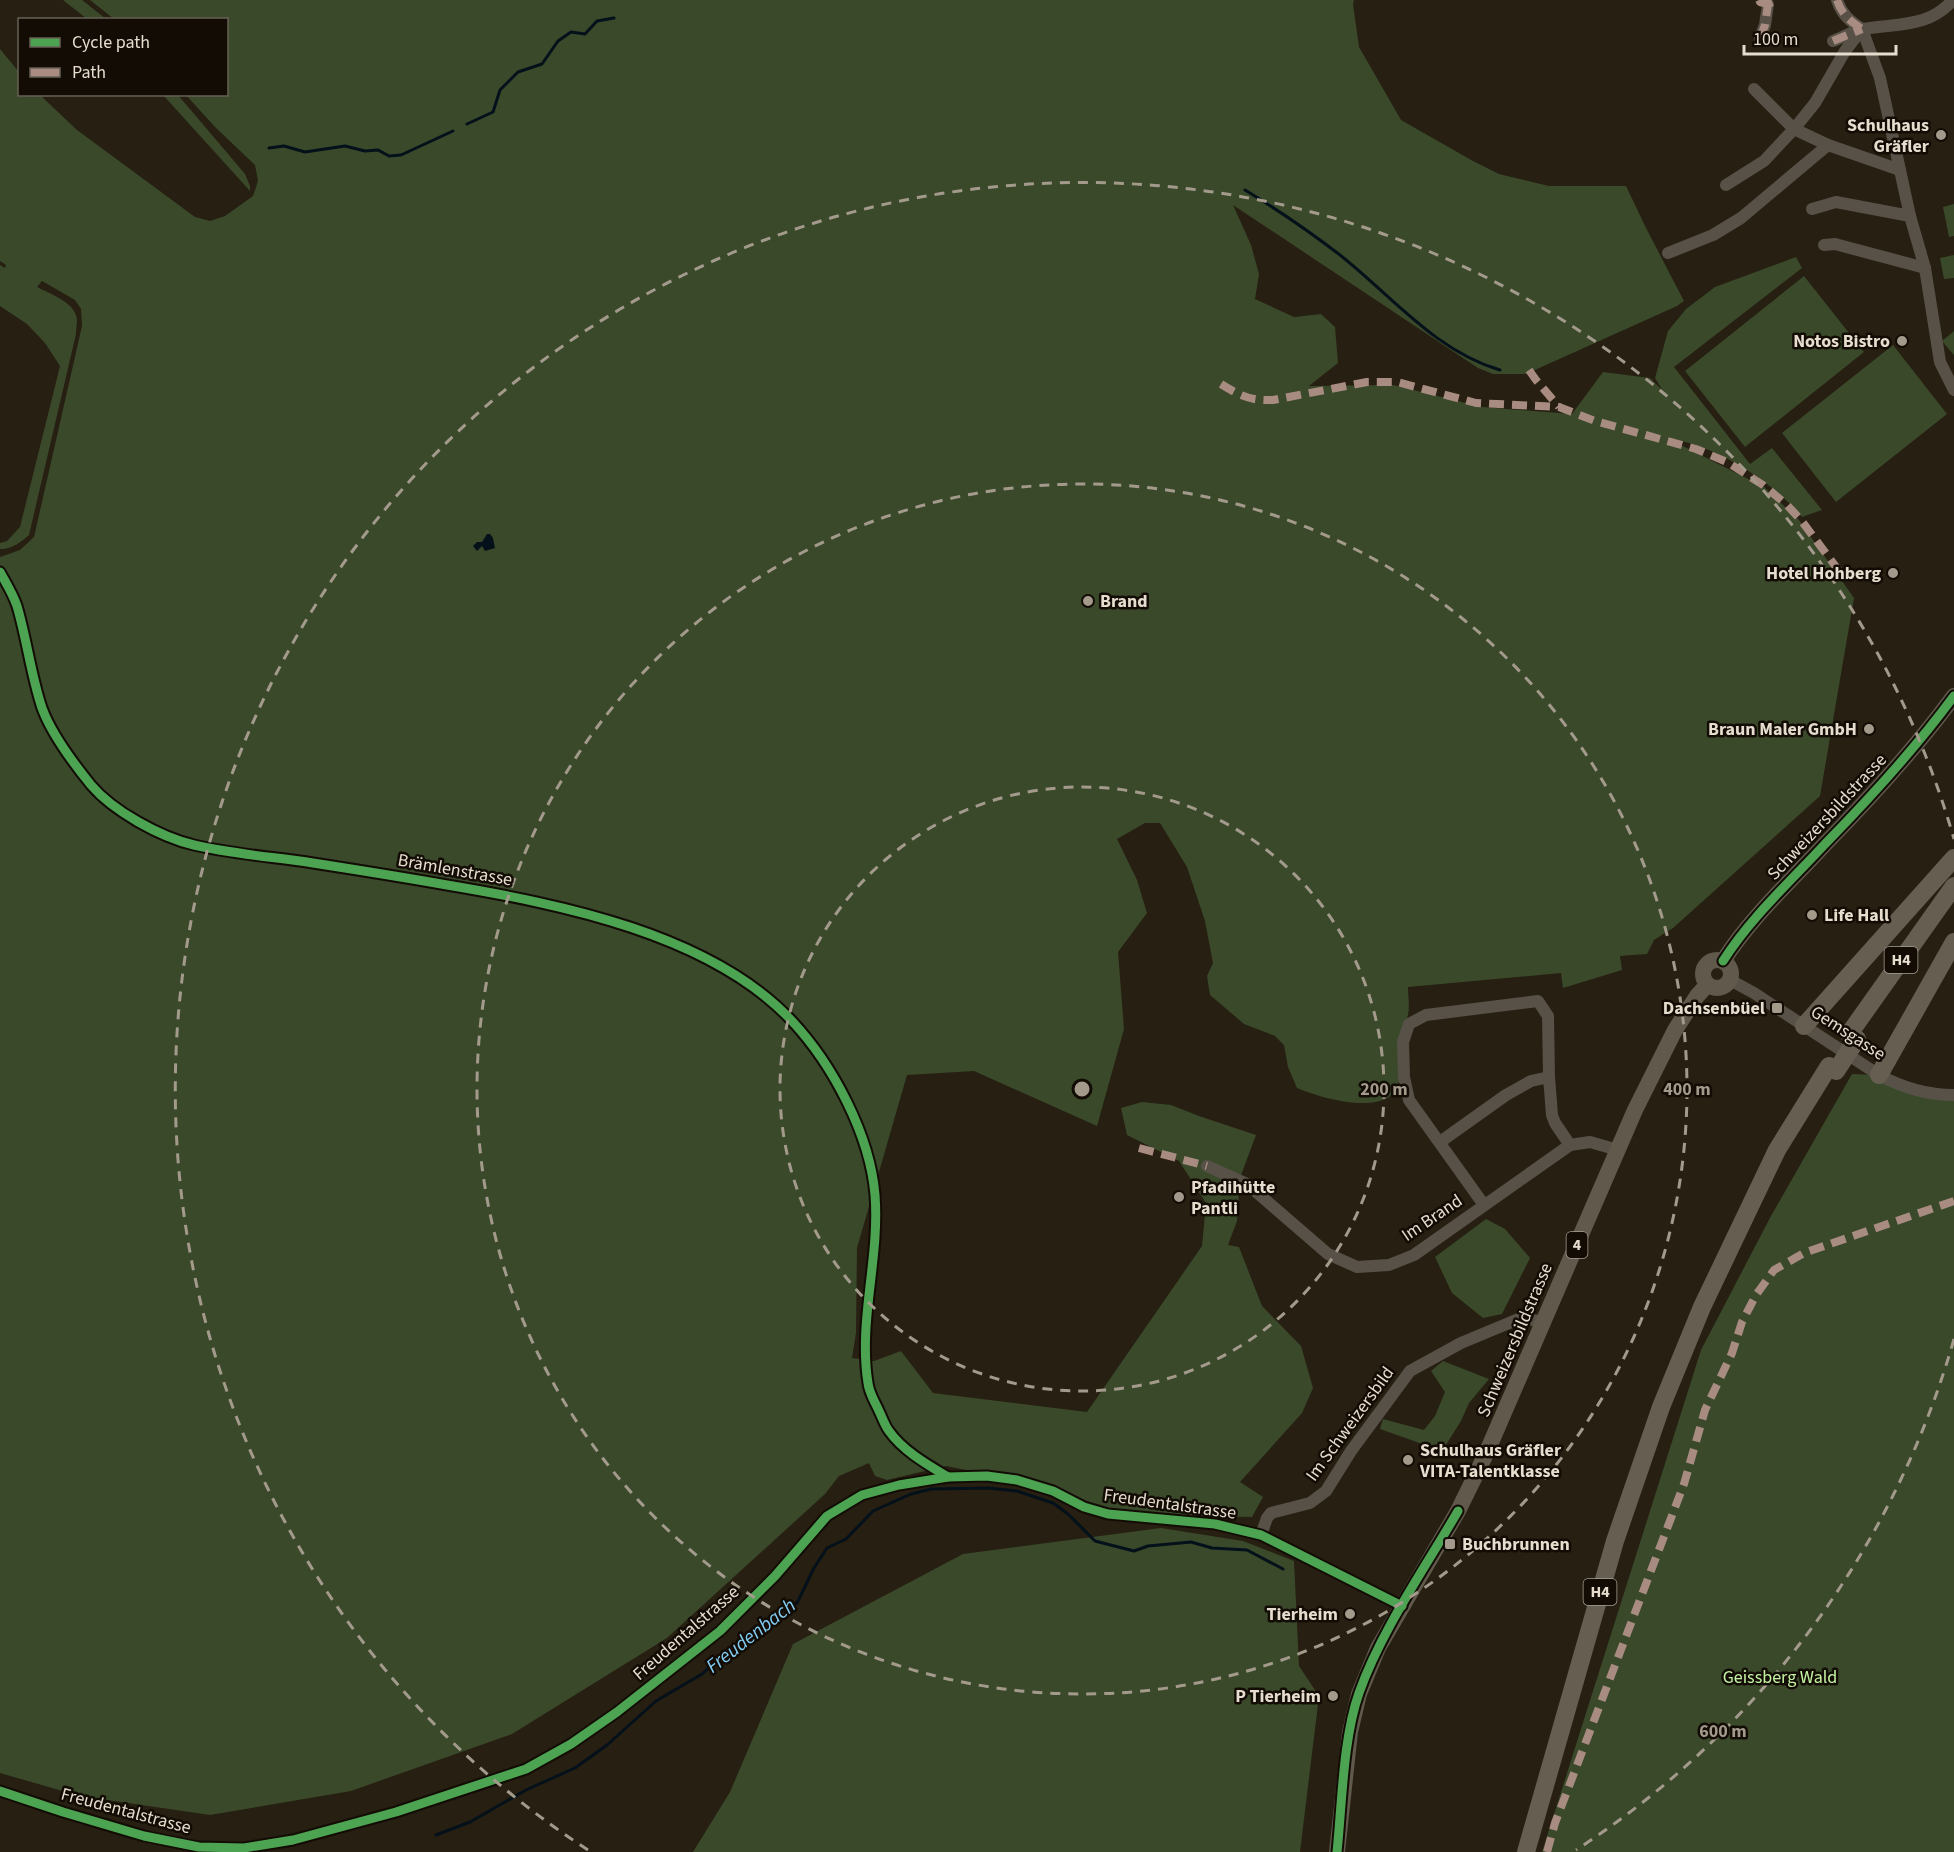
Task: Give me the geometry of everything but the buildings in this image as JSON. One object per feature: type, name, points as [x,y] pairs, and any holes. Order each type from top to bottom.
[{"type":"highway","points":[[1804,1026],[1954,858]]},
{"type":"highway","name":"H4","points":[[1526,1852],[1593,1615],[1640,1467],[1661,1407],[1702,1307],[1777,1150],[1954,886]]},
{"type":"highway","name":"H4","points":[[1853,1037],[1954,901]]},
{"type":"highway","points":[[1879,1076],[1954,942]]},
{"type":"main road","name":"Schweizersbildstrasse","points":[[1723,961],[1741,935],[1788,881],[1824,846],[1896,768],[1954,696]]},
{"type":"main road","name":"4","points":[[1707,985],[1702,975],[1705,965],[1715,959],[1723,961]]},
{"type":"main road","points":[[1707,985],[1720,988],[1730,980],[1730,967],[1723,961]]},
{"type":"main road","name":"Schweizersbildstrasse","points":[[1336,1852],[1350,1732],[1359,1694],[1378,1648],[1462,1502],[1486,1454],[1635,1110],[1675,1030],[1707,985]]},
{"type":"street","points":[[1837,0],[1840,11],[1862,29],[1880,78],[1910,216],[1925,268],[1940,362],[1954,390]]},
{"type":"street","points":[[1833,41],[1862,29],[1929,19],[1953,0]]},
{"type":"street","points":[[1760,38],[1765,25],[1768,1]]},
{"type":"street","points":[[1726,185],[1764,161],[1794,129],[1815,103],[1845,51],[1862,29]]},
{"type":"street","points":[[1754,89],[1794,129],[1828,145],[1900,170]]},
{"type":"street","points":[[1668,253],[1713,235],[1741,218],[1828,145]]},
{"type":"street","points":[[1812,209],[1836,202],[1910,216]]},
{"type":"street","points":[[1824,244],[1856,249],[1925,268]]},
{"type":"street","name":"Brämlenstrasse","points":[[0,572],[16,603],[43,712],[58,739],[93,788],[120,810],[148,828],[191,844],[525,898],[627,926],[720,967],[753,987],[792,1021],[824,1063],[849,1105],[866,1150],[875,1193],[876,1244],[866,1336],[868,1386],[889,1431],[917,1458],[948,1477]]},
{"type":"street","name":"Gemsgasse","points":[[1730,980],[1745,987],[1879,1076],[1911,1090],[1954,1095]]},
{"type":"street","points":[[1484,1205],[1409,1100],[1404,1077],[1403,1042],[1409,1024],[1426,1015],[1538,1001],[1548,1016],[1549,1077],[1552,1115],[1555,1123],[1570,1145],[1590,1142],[1618,1150]]},
{"type":"street","points":[[1440,1142],[1506,1095],[1531,1081],[1549,1077]]},
{"type":"street","name":"Im Brand","points":[[1207,1166],[1247,1184],[1328,1254],[1357,1267],[1389,1265],[1414,1255],[1570,1145]]},
{"type":"street","name":"Im Schweizersbild","points":[[1261,1535],[1271,1513],[1310,1503],[1326,1491],[1351,1451],[1410,1371],[1461,1343],[1521,1318],[1544,1322]]},
{"type":"street","name":"Freudentalstrasse","points":[[0,1791],[144,1836],[199,1847],[244,1848],[293,1840],[374,1818],[515,1773],[571,1744],[617,1712],[720,1631],[775,1576],[827,1516],[861,1495],[899,1485],[948,1477],[987,1476],[1017,1480],[1053,1491],[1084,1507],[1108,1514],[1215,1524],[1261,1535],[1402,1606]]},
{"type":"green space","points":[[63,0],[82,0],[105,18],[86,18]]},
{"type":"green space","points":[[90,0],[1354,0],[1359,47],[1401,120],[1499,174],[1549,186],[1626,186],[1684,301],[1526,374],[1493,374],[1478,368],[1233,205],[1251,245],[1259,274],[1255,299],[1294,317],[1321,314],[1335,327],[1338,363],[1309,386],[1393,385],[1482,407],[1572,414],[1603,372],[1650,378],[1663,391],[1655,378],[1668,331],[1686,309],[1715,287],[1796,257],[1802,268],[1674,367],[1750,464],[1772,448],[1822,510],[1802,517],[1775,491],[1742,467],[1705,448],[1669,439],[1764,487],[1799,520],[1854,598],[1820,796],[1673,928],[1654,940],[1647,954],[1620,956],[1622,970],[1563,988],[1561,973],[1408,987],[1409,1012],[1398,1046],[1399,1082],[1393,1093],[1383,1100],[1369,1103],[1337,1100],[1297,1088],[1288,1067],[1284,1045],[1275,1036],[1244,1024],[1210,995],[1207,976],[1213,963],[1205,921],[1187,867],[1160,823],[1145,823],[1117,839],[1137,880],[1147,913],[1118,952],[1124,1029],[1097,1126],[974,1071],[907,1075],[857,1248],[856,1333],[852,1358],[874,1361],[901,1351],[933,1393],[1087,1412],[1202,1246],[1206,1203],[1179,1161],[1127,1135],[1121,1108],[1142,1102],[1171,1105],[1256,1135],[1240,1178],[1237,1221],[1228,1245],[1239,1247],[1262,1306],[1301,1346],[1313,1388],[1302,1413],[1240,1482],[1263,1497],[1252,1517],[1192,1516],[1107,1509],[1052,1487],[946,1466],[887,1480],[875,1476],[869,1463],[839,1476],[825,1494],[667,1638],[512,1734],[351,1791],[210,1815],[80,1796],[0,1773],[0,557],[20,550],[34,537],[82,326],[81,309],[75,300],[42,281],[37,287],[61,299],[72,308],[77,319],[76,334],[29,535],[12,547],[0,549],[0,543],[7,541],[20,527],[60,366],[45,343],[27,324],[0,306],[0,265],[5,268],[6,265],[0,261],[0,49],[18,71],[18,96],[41,96],[77,130],[195,217],[210,221],[225,216],[253,196],[258,181],[255,165],[187,96],[228,96],[228,18],[113,18]]},
{"type":"green space","points":[[164,96],[179,96],[245,174],[250,191]]},
{"type":"green space","points":[[1954,204],[1954,236],[1949,237],[1943,207]]},
{"type":"green space","points":[[1954,255],[1954,278],[1944,279],[1940,258]]},
{"type":"green space","points":[[1804,276],[1864,352],[1745,447],[1685,371]]},
{"type":"green space","points":[[1954,331],[1954,355],[1942,341]]},
{"type":"green space","points":[[1893,345],[1947,414],[1836,502],[1782,433]]},
{"type":"green space","name":"Geissberg Wald","points":[[1852,1074],[1879,1075],[1954,1095],[1954,1852],[1542,1852],[1701,1350],[1771,1216]]},
{"type":"green space","points":[[1486,1219],[1505,1229],[1530,1258],[1502,1314],[1483,1318],[1452,1293],[1435,1257]]},
{"type":"green space","points":[[1443,1361],[1489,1379],[1469,1403],[1461,1421],[1442,1451],[1380,1429],[1383,1419],[1424,1430],[1435,1416],[1445,1392],[1431,1371]]},
{"type":"green space","points":[[1161,1528],[1243,1541],[1294,1561],[1299,1666],[1319,1696],[1300,1852],[693,1852],[730,1792],[793,1644],[963,1554]]},
{"type":"shaded area","points":[[487,534],[493,538],[495,548],[485,551],[482,546],[477,551],[473,546],[477,542],[482,542]]},
{"type":"waterway","points":[[467,124],[493,112],[500,90],[518,72],[542,64],[558,41],[571,32],[585,34],[597,21],[614,18]]},
{"type":"waterway","points":[[269,148],[284,146],[305,152],[345,146],[365,151],[378,150],[389,156],[401,155],[453,131]]},
{"type":"waterway","points":[[1245,190],[1294,221],[1340,255],[1434,336],[1455,350],[1500,370]]},
{"type":"waterway","name":"Freudenbach","points":[[436,1835],[470,1822],[526,1790],[575,1768],[607,1745],[656,1701],[702,1674],[724,1654],[787,1607],[797,1603],[814,1568],[827,1548],[846,1539],[873,1511],[911,1494],[931,1489],[988,1488],[1017,1491],[1053,1503],[1068,1514],[1095,1541],[1134,1551],[1148,1546],[1191,1542],[1212,1548],[1247,1550],[1283,1569]]},
{"type":"marked path","points":[[1759,0],[1768,4],[1778,0]]},
{"type":"marked path","points":[[1837,0],[1847,17],[1862,29]]},
{"type":"marked path","points":[[1760,38],[1765,25],[1768,4]]},
{"type":"marked path","points":[[1833,41],[1862,29]]},
{"type":"marked path","points":[[1529,370],[1559,407]]},
{"type":"marked path","points":[[1221,384],[1246,397],[1273,400],[1367,382],[1397,382],[1476,403],[1559,407],[1595,421],[1696,449],[1727,462],[1763,485],[1787,505],[1839,571]]},
{"type":"marked path","points":[[1139,1148],[1207,1166]]},
{"type":"marked path","points":[[1547,1852],[1555,1823],[1684,1484],[1705,1410],[1732,1353],[1742,1322],[1756,1295],[1774,1270],[1804,1253],[1954,1201]]},
{"type":"cycle path","points":[[0,572],[17,606],[38,696],[51,728],[70,758],[100,795],[138,822],[167,836],[208,848],[347,868],[491,893],[584,913],[677,945],[720,966],[759,991],[792,1021],[822,1058],[847,1102],[866,1149],[872,1172],[876,1219],[866,1336],[870,1390],[886,1427],[901,1445],[948,1477]]},
{"type":"cycle path","points":[[1723,961],[1758,915],[1892,772],[1954,696]]},
{"type":"cycle path","points":[[0,1791],[144,1836],[199,1847],[244,1848],[293,1840],[396,1812],[526,1769],[571,1744],[617,1712],[720,1631],[775,1576],[827,1516],[862,1495],[899,1485],[948,1477],[987,1476],[1017,1480],[1053,1491],[1084,1507],[1108,1514],[1215,1524],[1261,1535],[1402,1606]]},
{"type":"cycle path","points":[[1337,1852],[1346,1750],[1359,1693],[1391,1623],[1458,1511]]},
{"type":"place","name":"Schulhaus Gräfler","points":[[1941,135]]},
{"type":"place","name":"Notos Bistro","points":[[1902,341]]},
{"type":"place","name":"Hotel Hohberg","points":[[1893,573]]},
{"type":"place","name":"Brand","points":[[1088,601]]},
{"type":"place","name":"Braun Maler GmbH","points":[[1869,729]]},
{"type":"place","name":"Life Hall","points":[[1812,915]]},
{"type":"place","name":"Dachsenbüel","points":[[1777,1008]]},
{"type":"place","name":"Pfadihütte Pantli","points":[[1179,1197]]},
{"type":"place","name":"Schulhaus Gräfler VITA-Talentklasse","points":[[1408,1460]]},
{"type":"place","name":"Buchbrunnen","points":[[1450,1544]]},
{"type":"place","name":"Tierheim","points":[[1350,1614]]},
{"type":"place","name":"P Tierheim","points":[[1333,1696]]}]
